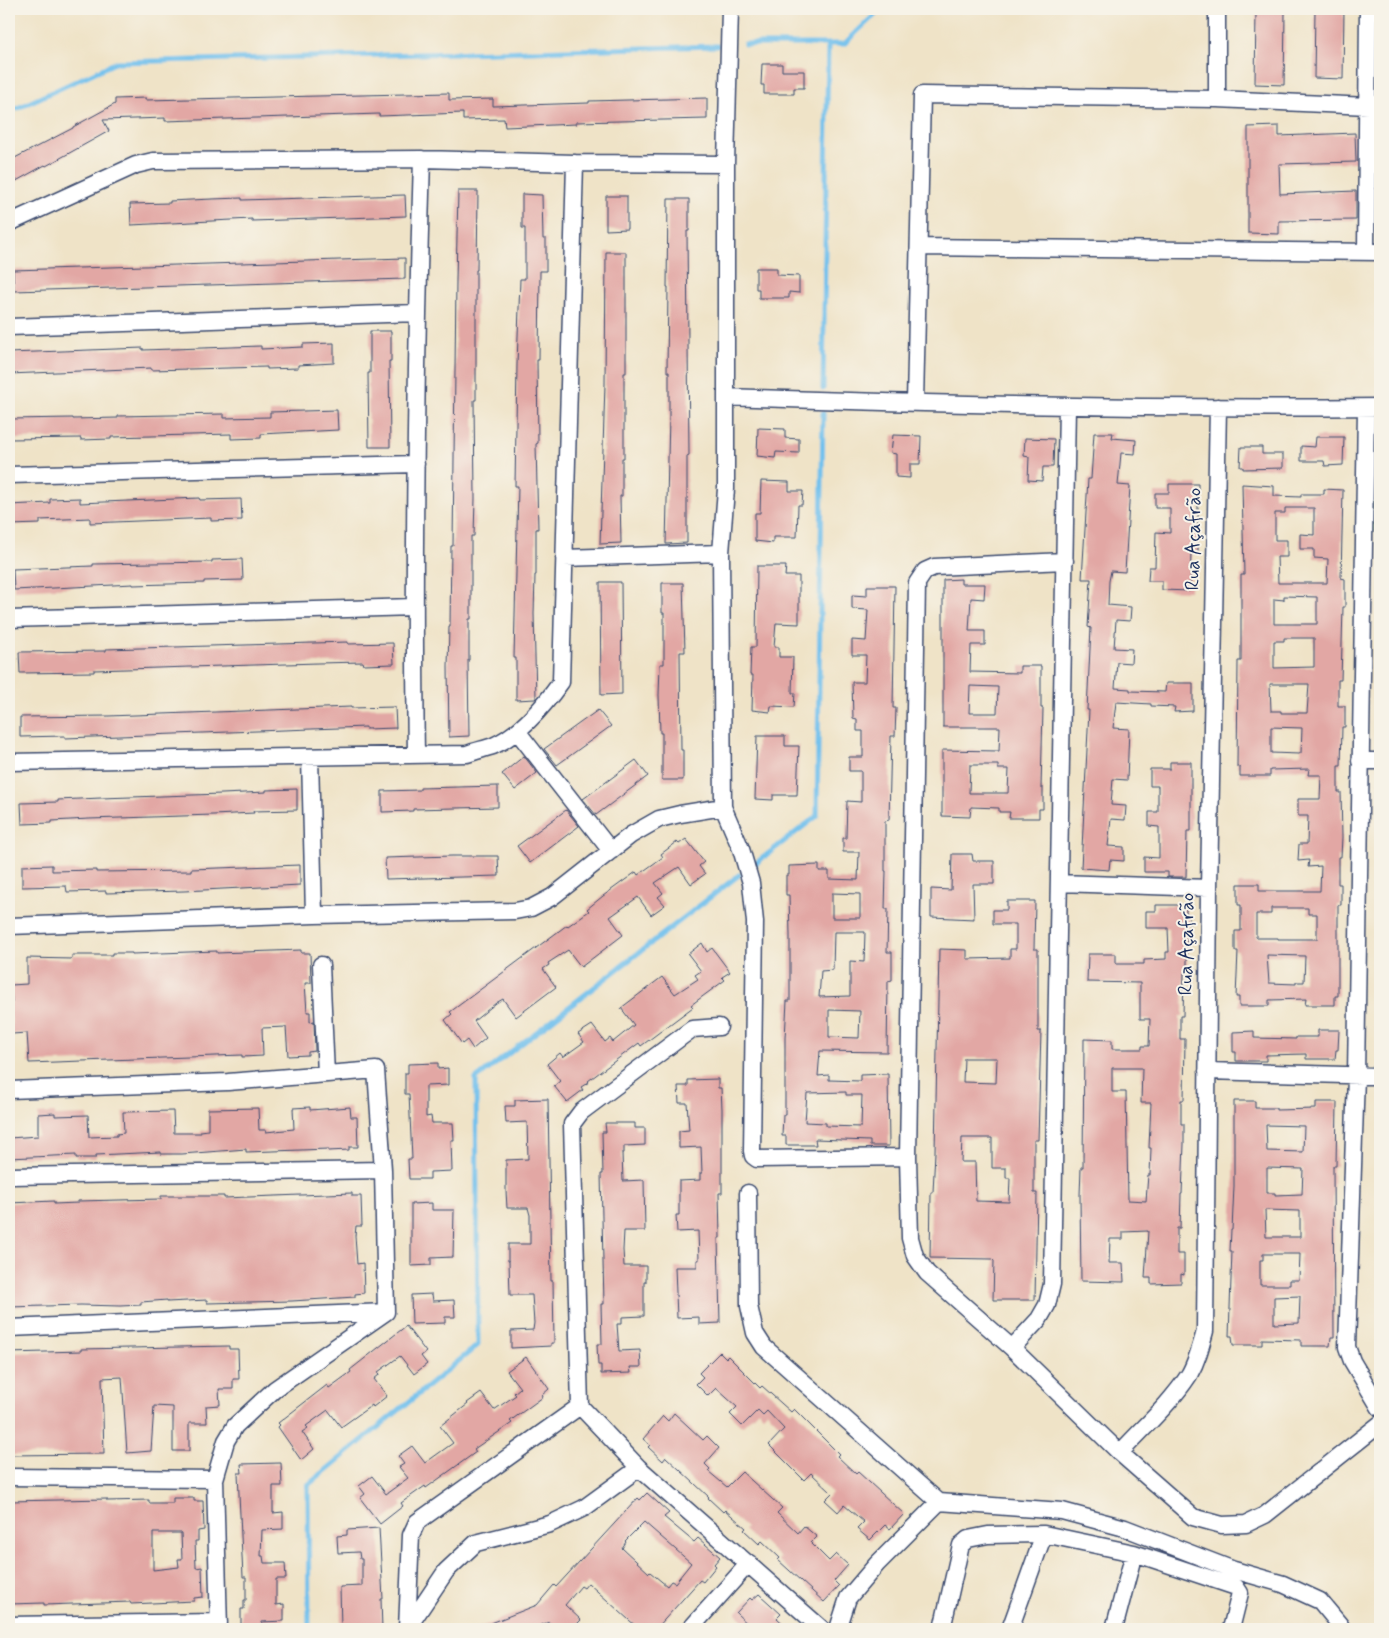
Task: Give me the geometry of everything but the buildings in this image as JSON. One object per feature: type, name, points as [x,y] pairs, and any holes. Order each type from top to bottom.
[{"type":"street","points":[[730,9],[726,164],[726,489],[721,553],[723,807],[741,849],[751,883],[755,922],[754,1156],[757,1159],[908,1157]]},
{"type":"street","points":[[1217,9],[1217,99]]},
{"type":"street","points":[[919,247],[1373,252],[1368,106],[1368,9]]},
{"type":"street","points":[[915,403],[922,95],[1217,99],[1368,106]]},
{"type":"street","points":[[9,223],[136,165],[153,161],[422,159],[726,164]]},
{"type":"street","points":[[416,755],[414,607],[417,313],[422,159]]},
{"type":"street","points":[[9,762],[467,754],[495,745],[517,731],[544,705],[561,682],[574,163]]},
{"type":"street","points":[[9,327],[417,313]]},
{"type":"street","points":[[726,397],[1067,406],[1373,407],[1360,760],[1356,1076],[1348,1347],[1352,1361],[1380,1408]]},
{"type":"street","points":[[1012,1348],[1048,1305],[1052,1284],[1067,406]]},
{"type":"street","name":"Rua Açafrão","points":[[1120,1453],[1174,1394],[1189,1374],[1199,1354],[1205,1331],[1209,888],[1218,407]]},
{"type":"street","points":[[9,474],[416,464]]},
{"type":"street","points":[[564,558],[721,553]]},
{"type":"street","points":[[1065,561],[934,567],[925,572],[917,584],[908,1157],[910,1238],[915,1256],[927,1273],[1012,1348],[1120,1453],[1193,1517],[1222,1525],[1246,1524],[1266,1515],[1380,1424]]},
{"type":"street","points":[[9,619],[414,607]]},
{"type":"street","points":[[517,731],[611,851]]},
{"type":"street","points":[[310,757],[314,915]]},
{"type":"street","points":[[1360,760],[1380,761]]},
{"type":"street","points":[[9,926],[314,915],[515,911],[531,908],[552,897],[631,835],[659,820],[680,814],[723,807]]},
{"type":"street","points":[[1059,883],[1209,888]]},
{"type":"street","points":[[321,965],[326,1074]]},
{"type":"street","points":[[720,1027],[692,1029],[581,1112],[572,1124],[580,1406],[640,1468],[822,1629]]},
{"type":"street","points":[[9,1090],[228,1082],[376,1070],[383,1170],[386,1312]]},
{"type":"street","points":[[1207,1072],[1380,1076]]},
{"type":"street","points":[[9,1176],[383,1170]]},
{"type":"street","points":[[748,1193],[749,1306],[755,1333],[764,1347],[939,1502],[1062,1511],[1125,1528],[1234,1570],[1291,1587],[1320,1601],[1342,1629]]},
{"type":"street","points":[[9,1328],[386,1312]]},
{"type":"street","points":[[9,1625],[219,1626],[215,1479],[226,1441],[235,1426],[275,1389],[386,1312]]},
{"type":"street","points":[[407,1629],[411,1535],[417,1522],[580,1406]]},
{"type":"street","points":[[407,1629],[446,1571],[476,1543],[550,1524],[584,1508],[640,1468]]},
{"type":"street","points":[[9,1478],[215,1479]]},
{"type":"street","points":[[838,1629],[848,1598],[877,1564],[939,1502]]},
{"type":"street","points":[[1010,1629],[1044,1534]]},
{"type":"street","points":[[942,1629],[961,1545],[968,1539],[988,1535],[1044,1534],[1134,1553],[1236,1587],[1240,1593],[1231,1629]]},
{"type":"street","points":[[1114,1629],[1134,1553]]},
{"type":"street","points":[[690,1629],[749,1563]]},
{"type":"green space","points":[[1380,421],[1380,531],[1369,531],[1372,423]]},
{"type":"waterway","points":[[745,44],[844,44],[881,9]]},
{"type":"waterway","points":[[823,389],[828,44]]},
{"type":"waterway","points":[[9,112],[117,62],[717,46]]},
{"type":"waterway","points":[[756,863],[817,816],[823,413]]},
{"type":"waterway","points":[[309,1629],[308,1485],[478,1345],[476,1079],[739,875]]}]
